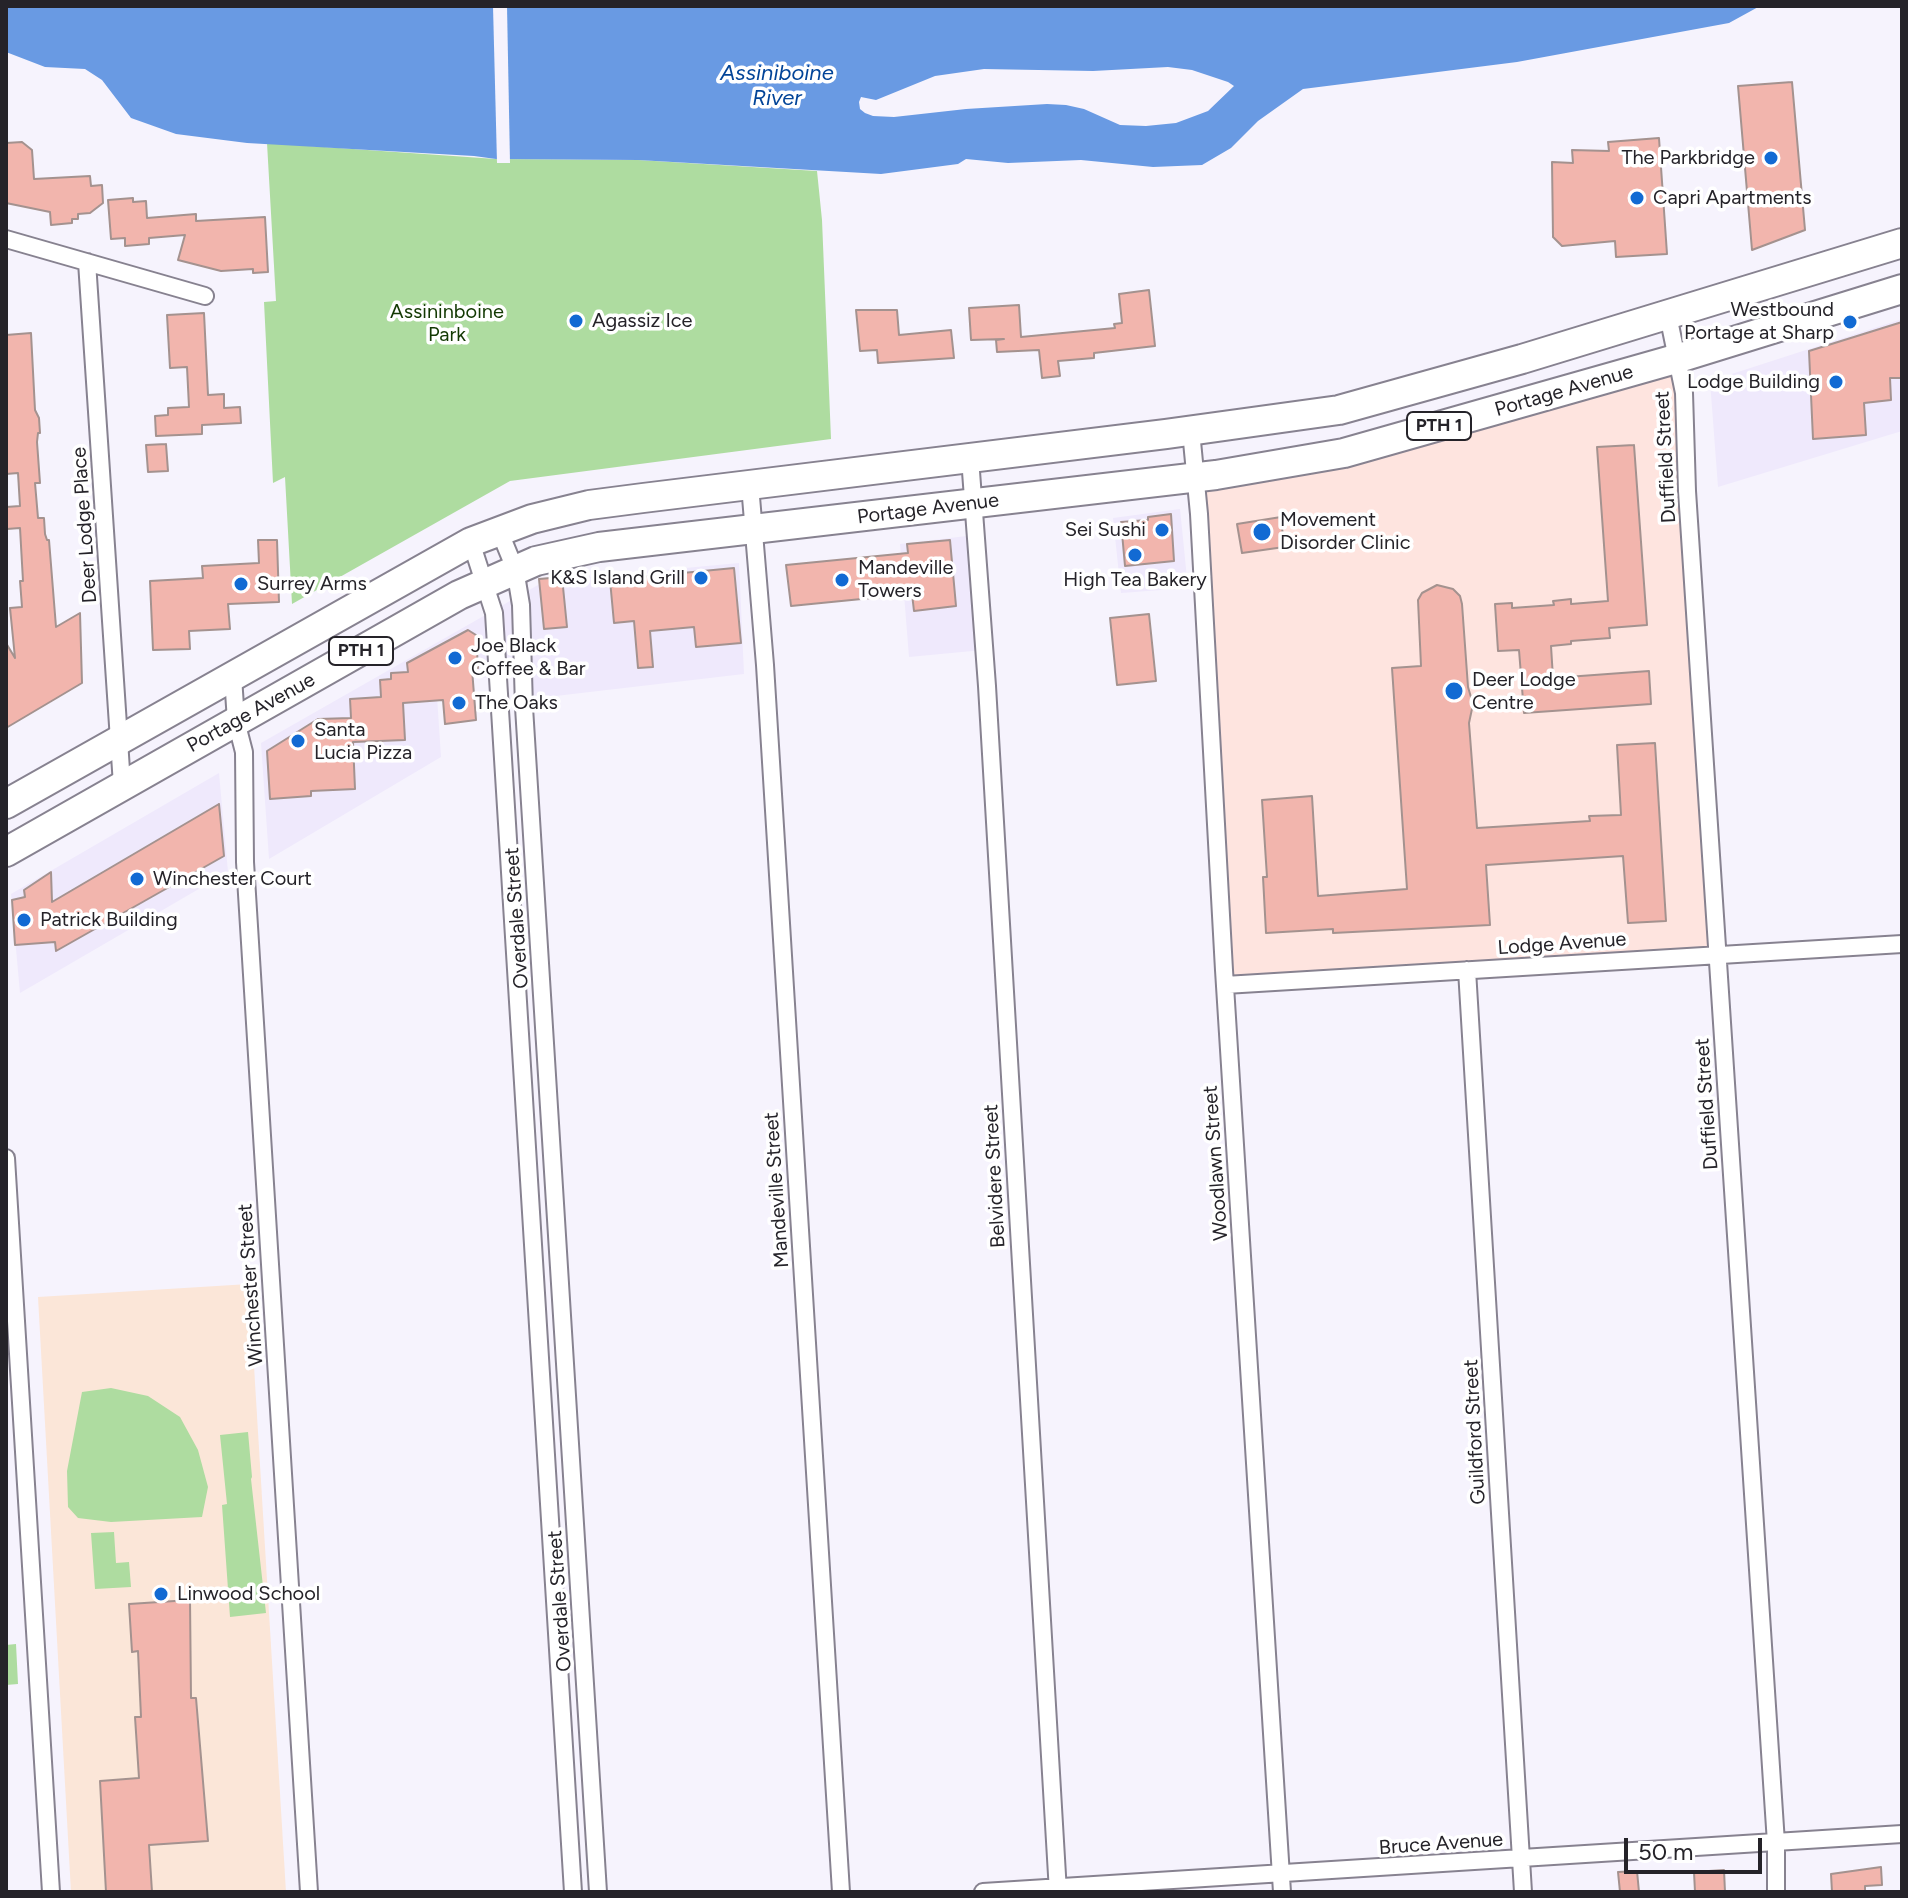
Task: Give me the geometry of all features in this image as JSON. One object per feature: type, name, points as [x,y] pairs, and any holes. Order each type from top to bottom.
[{"type":"highway","name":"Portage Avenue","points":[[6,804],[471,542],[499,530],[589,505],[1312,415],[1368,403],[1902,243]]},
{"type":"highway","name":"Portage Avenue","points":[[6,852],[486,582],[536,561],[599,547],[1195,477],[1344,453],[1679,358],[1902,289]]},
{"type":"street","points":[[6,239],[205,296]]},
{"type":"street","name":"Deer Lodge Place","points":[[87,262],[122,785]]},
{"type":"street","name":"Duffield Street","points":[[1668,315],[1684,393],[1687,491],[1776,1843],[1776,1892]]},
{"type":"street","name":"Woodlawn Street","points":[[1191,431],[1282,1892]]},
{"type":"street","name":"Belvidere Street","points":[[970,458],[1058,1890]]},
{"type":"street","name":"Mandeville Street","points":[[750,485],[841,1892]]},
{"type":"street","name":"Overdale Street","points":[[499,530],[515,569],[521,605],[524,707],[598,1892]]},
{"type":"street","name":"Overdale Street","points":[[471,542],[494,613],[573,1892]]},
{"type":"street","name":"Winchester Street","points":[[233,677],[236,721],[244,752],[246,877],[309,1892]]},
{"type":"street","name":"Lodge Avenue","points":[[1225,985],[1902,944]]},
{"type":"street","name":"Guildford Street","points":[[1467,970],[1523,1892]]},
{"type":"street","points":[[6,1158],[51,1892]]},
{"type":"street","points":[[536,1309],[561,1307]]},
{"type":"street","name":"Bruce Avenue","points":[[983,1892],[1058,1890],[1902,1834]]},
{"type":"shaded area","points":[[1902,319],[1902,431],[1718,487],[1710,381]]},
{"type":"shaded area","name":"Deer Lodge Centre","points":[[1679,358],[1717,955],[1225,985],[1195,477]]},
{"type":"shaded area","points":[[1180,509],[1188,588],[1121,593],[1113,518]]},
{"type":"shaded area","points":[[975,535],[983,650],[909,657],[900,544]]},
{"type":"shaded area","points":[[739,563],[744,674],[547,697],[525,708],[524,675],[436,681],[441,757],[269,859],[261,743],[545,581]]},
{"type":"shaded area","points":[[219,773],[228,872],[20,993],[11,894]]},
{"type":"shaded area","name":"Linwood School","points":[[249,1284],[286,1892],[71,1892],[38,1297]]},
{"type":"green space","name":"Assininboine Park","points":[[267,143],[496,159],[638,160],[817,171],[822,220],[831,439],[510,481],[292,604],[285,477],[273,483],[264,302],[276,301]]},
{"type":"green space","points":[[111,1388],[148,1396],[180,1417],[198,1450],[208,1487],[202,1517],[111,1522],[78,1518],[68,1507],[67,1471],[82,1392]]},
{"type":"green space","points":[[248,1432],[266,1613],[230,1617],[222,1505],[227,1504],[220,1435]]},
{"type":"green space","points":[[114,1532],[116,1563],[129,1562],[131,1587],[95,1589],[91,1533]]},
{"type":"green space","points":[[16,1644],[18,1684],[6,1685],[6,1645]]},
{"type":"water","name":"Assiniboine River","points":[[6,6],[1760,6],[1729,23],[1517,62],[1303,89],[1258,121],[1231,148],[1202,165],[1153,167],[1081,160],[1008,163],[966,159],[958,164],[881,174],[638,160],[496,159],[247,143],[176,134],[131,118],[102,80],[85,69],[45,67],[6,52]],"holes":[[[1168,67],[1192,70],[1234,86],[1208,111],[1176,123],[1146,126],[1120,125],[1084,109],[1066,105],[966,109],[894,117],[865,113],[860,109],[859,102],[861,97],[876,100],[935,76],[984,69],[1093,71]]]},
{"type":"pier","points":[[493,6],[507,6],[510,163],[497,163]]},
{"type":"building","name":"The Parkbridge","points":[[1792,82],[1805,230],[1752,250],[1738,86]]},
{"type":"building","points":[[1659,138],[1667,254],[1616,257],[1615,241],[1562,246],[1553,237],[1552,162],[1573,163],[1572,150],[1609,151],[1608,142]]},
{"type":"building","points":[[22,142],[32,150],[34,179],[90,176],[91,186],[102,185],[103,203],[90,213],[78,214],[78,219],[72,219],[72,223],[51,225],[50,212],[6,203],[6,143]]},
{"type":"building","points":[[133,198],[133,202],[146,201],[147,218],[196,214],[196,221],[265,217],[268,272],[253,273],[253,269],[221,271],[178,260],[185,235],[149,238],[149,244],[125,246],[125,238],[111,239],[108,200]]},
{"type":"building","points":[[1149,290],[1155,346],[1094,353],[1094,358],[1058,361],[1060,376],[1042,378],[1039,350],[997,352],[996,340],[1004,339],[971,340],[969,308],[1019,305],[1021,337],[1115,328],[1114,324],[1122,323],[1119,294]]},
{"type":"building","points":[[856,310],[897,310],[899,335],[951,330],[954,358],[878,363],[877,350],[860,351]]},
{"type":"building","points":[[204,313],[208,395],[224,394],[224,408],[240,407],[241,423],[202,425],[202,434],[156,436],[155,416],[168,415],[168,408],[189,407],[187,367],[170,368],[167,315]]},
{"type":"building","name":"Lodge Building","points":[[1902,322],[1902,378],[1890,378],[1891,400],[1864,403],[1866,435],[1813,439],[1809,351]]},
{"type":"building","points":[[31,333],[35,410],[40,433],[37,442],[40,483],[35,483],[38,518],[44,518],[45,534],[49,540],[56,627],[80,613],[82,683],[6,728],[6,643],[15,658],[10,608],[22,607],[20,581],[23,581],[20,528],[7,529],[6,516],[6,507],[20,506],[18,473],[6,474],[6,335]]},
{"type":"building","points":[[166,444],[168,471],[148,472],[146,445]]},
{"type":"building","points":[[1634,445],[1647,625],[1609,628],[1610,638],[1551,646],[1553,678],[1649,671],[1651,704],[1524,713],[1519,650],[1498,651],[1495,604],[1512,603],[1512,608],[1554,605],[1553,601],[1571,599],[1571,604],[1608,601],[1597,447]]},
{"type":"building","points":[[1171,514],[1174,561],[1125,566],[1121,522]]},
{"type":"building","points":[[1281,517],[1284,547],[1242,553],[1237,524]]},
{"type":"building","points":[[258,540],[277,540],[279,602],[228,604],[230,629],[189,631],[190,649],[153,650],[150,581],[203,578],[202,566],[259,563]]},
{"type":"building","points":[[950,540],[956,606],[914,611],[912,594],[791,606],[786,565],[908,553],[907,544]]},
{"type":"building","points":[[734,568],[741,643],[696,647],[694,627],[650,631],[653,667],[638,668],[634,621],[614,623],[610,580]]},
{"type":"building","points":[[562,577],[567,627],[544,629],[539,579]]},
{"type":"building","points":[[1437,585],[1453,589],[1460,596],[1462,604],[1468,687],[1473,704],[1469,723],[1477,828],[1590,821],[1589,816],[1621,815],[1617,745],[1655,743],[1666,921],[1628,923],[1623,856],[1486,865],[1490,925],[1266,933],[1263,877],[1267,877],[1262,800],[1312,796],[1318,896],[1407,889],[1392,668],[1421,666],[1418,600],[1422,593]]},
{"type":"building","points":[[1149,614],[1156,681],[1117,685],[1110,618]]},
{"type":"building","points":[[468,630],[476,635],[478,668],[472,669],[476,720],[445,724],[443,700],[403,703],[405,740],[353,742],[355,789],[311,791],[311,796],[270,799],[267,751],[318,719],[351,718],[350,699],[381,697],[380,680],[391,679],[391,673],[408,672],[407,663]]},
{"type":"building","name":"Winchester Court","points":[[219,804],[224,856],[56,951],[55,942],[15,945],[12,900],[25,897],[24,890],[51,872],[52,902]]},
{"type":"building","points":[[190,1600],[191,1698],[196,1698],[208,1841],[149,1845],[152,1892],[106,1892],[100,1781],[139,1778],[135,1717],[141,1717],[138,1651],[132,1652],[129,1604]]},
{"type":"building","points":[[1881,1867],[1882,1885],[1865,1886],[1865,1892],[1832,1892],[1831,1874]]},
{"type":"building","points":[[1724,1870],[1725,1892],[1695,1892],[1694,1872]]},
{"type":"building","points":[[1637,1871],[1639,1892],[1620,1892],[1618,1872]]},
{"type":"place","name":"The Parkbridge","points":[[1771,158]]},
{"type":"place","name":"Capri Apartments","points":[[1637,198]]},
{"type":"place","name":"Agassiz Ice","points":[[576,321]]},
{"type":"place","name":"Westbound Portage at Sharp","points":[[1850,322]]},
{"type":"place","name":"Lodge Building","points":[[1836,382]]},
{"type":"place","name":"Sei Sushi","points":[[1162,530]]},
{"type":"place","name":"Movement Disorder Clinic","points":[[1262,532]]},
{"type":"place","name":"High Tea Bakery","points":[[1135,555]]},
{"type":"place","name":"K&S Island Grill","points":[[701,578]]},
{"type":"place","name":"Mandeville Towers","points":[[842,580]]},
{"type":"place","name":"Surrey Arms","points":[[241,584]]},
{"type":"place","name":"Joe Black Coffee & Bar","points":[[455,658]]},
{"type":"place","name":"Deer Lodge Centre","points":[[1454,691]]},
{"type":"place","name":"The Oaks","points":[[459,703]]},
{"type":"place","name":"Santa Lucia Pizza","points":[[298,741]]},
{"type":"place","name":"Winchester Court","points":[[137,879]]},
{"type":"place","name":"Patrick Building","points":[[24,920]]},
{"type":"place","name":"Linwood School","points":[[161,1594]]}]
